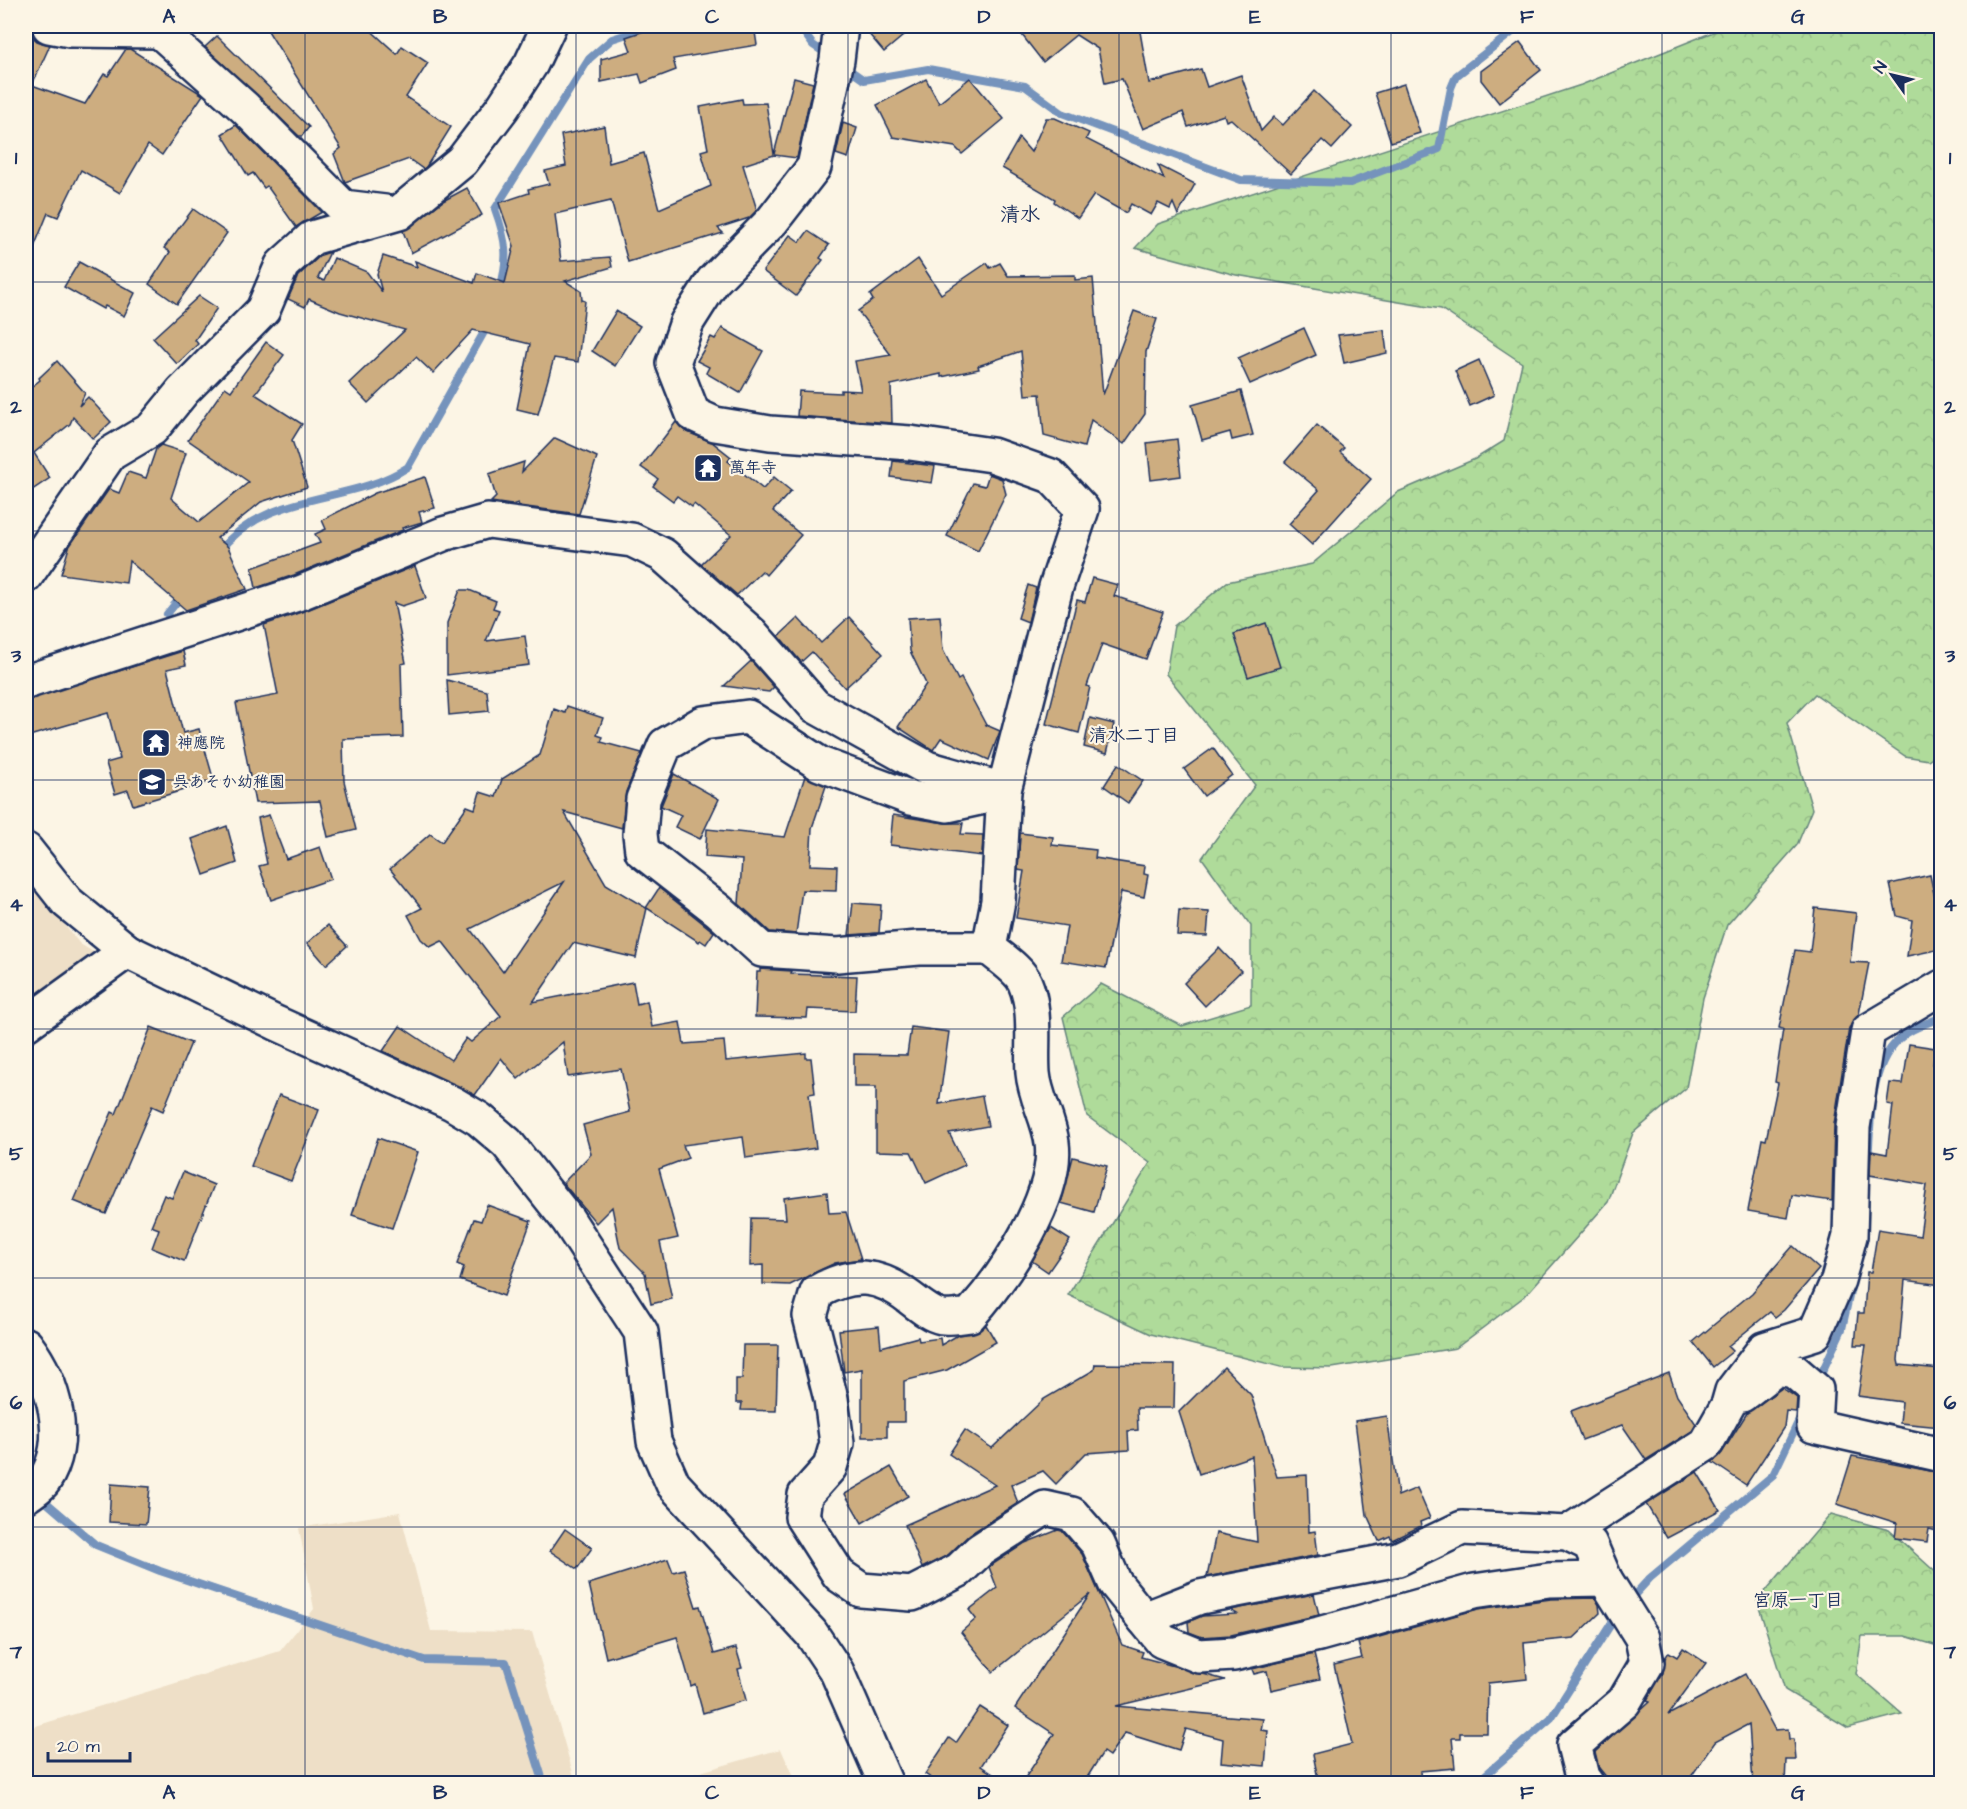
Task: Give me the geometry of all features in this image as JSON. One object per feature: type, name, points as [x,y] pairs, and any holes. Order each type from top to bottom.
[{"type":"street","points":[[49,26],[70,30],[157,28],[246,108],[343,207],[399,213]]},
{"type":"street","points":[[26,576],[49,547],[110,454],[152,429],[183,391],[263,310],[282,265],[312,238],[399,213],[462,161],[531,64],[549,26]]},
{"type":"street","points":[[842,26],[814,167],[772,221],[712,281],[687,322],[673,363],[693,414],[715,424],[826,439],[910,443],[992,455],[1051,476],[1083,509],[1056,587],[1004,789],[998,901],[989,948]]},
{"type":"street","points":[[26,682],[300,593],[442,534],[488,522],[632,540],[663,555],[752,634],[815,706],[879,744],[927,768],[1004,789]]},
{"type":"street","points":[[1004,789],[989,796],[948,805],[911,798],[820,764],[748,717],[703,723],[665,745],[643,799],[642,850],[719,911],[762,950],[837,955],[920,948],[989,948],[1025,981],[1035,1035],[1033,1073],[1039,1103],[1052,1142],[1052,1173],[1041,1204],[996,1286],[970,1315],[940,1317],[922,1307],[896,1286],[871,1277],[838,1280],[817,1292],[810,1316],[831,1399],[837,1443],[830,1467],[805,1495],[802,1517],[839,1575],[861,1590],[912,1594],[959,1570],[980,1550],[1045,1508],[1072,1514],[1098,1544],[1115,1583],[1162,1641],[1199,1656],[1234,1654],[1319,1634],[1474,1591],[1549,1580],[1605,1579]]},
{"type":"street","points":[[26,850],[67,902],[127,951],[276,1023],[452,1103],[479,1119],[507,1143],[568,1220],[641,1332],[654,1441],[673,1484],[812,1633],[837,1672],[886,1784]]},
{"type":"street","points":[[26,1024],[127,951]]},
{"type":"street","points":[[1567,1533],[1706,1444],[1728,1405],[1732,1391],[1764,1349],[1815,1333],[1838,1281],[1850,1236],[1853,1127],[1868,1031],[1941,987]]},
{"type":"street","points":[[26,1345],[57,1410],[55,1458],[32,1491]]},
{"type":"street","points":[[1728,1405],[1777,1368],[1794,1371],[1816,1390],[1814,1426],[1941,1455]]},
{"type":"street","points":[[1144,1619],[1200,1597],[1398,1559],[1462,1528],[1567,1533],[1590,1544],[1605,1579],[1642,1638],[1647,1663],[1624,1702],[1574,1745],[1582,1777],[1587,1784]]},
{"type":"shaded area","points":[[26,878],[80,944],[105,959],[26,1009]]},
{"type":"shaded area","points":[[400,1512],[431,1631],[532,1632],[576,1783],[26,1783],[26,1729],[280,1651],[314,1609],[299,1528]]},
{"type":"shaded area","points":[[781,1749],[796,1783],[662,1783]]},
{"type":"green space","points":[[1728,26],[1941,26],[1941,751],[1928,760],[1905,756],[1815,694],[1787,723],[1812,809],[1797,845],[1727,925],[1703,998],[1686,1088],[1633,1133],[1608,1202],[1525,1296],[1456,1348],[1332,1368],[1281,1367],[1151,1334],[1068,1295],[1150,1163],[1087,1116],[1063,1017],[1101,984],[1182,1026],[1251,1005],[1251,926],[1202,858],[1255,785],[1166,674],[1174,626],[1227,582],[1312,564],[1398,492],[1475,459],[1504,441],[1522,363],[1441,309],[1236,275],[1135,248],[1158,224],[1581,85]]},
{"type":"green space","points":[[1831,1514],[1889,1530],[1941,1577],[1941,1647],[1905,1636],[1862,1636],[1856,1674],[1902,1714],[1848,1728],[1785,1690],[1757,1601]]},
{"type":"building","points":[[265,26],[366,26],[397,54],[402,46],[428,63],[406,97],[451,127],[426,167],[423,169],[409,159],[345,182],[334,154],[341,148]]},
{"type":"building","points":[[659,26],[754,26],[757,45],[673,59],[676,70],[642,83],[639,74],[601,82],[601,59],[631,51],[626,37]]},
{"type":"building","points":[[862,26],[915,26],[884,52]]},
{"type":"building","points":[[1032,26],[1139,26],[1149,83],[1201,69],[1207,87],[1241,75],[1261,131],[1274,117],[1283,125],[1314,91],[1352,127],[1332,149],[1322,140],[1291,174],[1231,119],[1226,121],[1224,115],[1188,127],[1183,112],[1143,129],[1122,79],[1105,83],[1098,49],[1076,35],[1043,62],[1022,35]]},
{"type":"building","points":[[26,31],[37,41],[50,45],[32,85],[85,104],[104,74],[108,76],[126,49],[130,49],[203,95],[162,155],[148,145],[120,193],[81,170],[58,217],[48,213],[26,267]]},
{"type":"building","points":[[217,36],[309,127],[302,136],[299,136],[205,47]]},
{"type":"building","points":[[1520,42],[1541,70],[1499,103],[1481,80],[1481,71]]},
{"type":"building","points":[[794,78],[813,83],[797,158],[774,155],[743,165],[757,210],[749,218],[718,228],[723,233],[628,262],[611,201],[555,214],[561,261],[610,257],[612,267],[565,281],[581,291],[582,300],[585,301],[578,362],[554,358],[538,414],[517,409],[530,344],[473,330],[433,373],[416,357],[368,403],[349,383],[405,330],[340,312],[309,299],[305,307],[288,299],[298,276],[321,255],[330,252],[318,278],[324,281],[334,258],[367,272],[382,292],[377,274],[383,256],[417,267],[415,261],[474,283],[477,273],[505,283],[514,246],[499,203],[529,193],[528,189],[549,184],[545,171],[566,166],[561,135],[604,126],[609,163],[644,153],[659,209],[711,186],[701,151],[708,149],[700,107],[742,99],[743,104],[766,103],[774,154]]},
{"type":"building","points":[[970,78],[1004,119],[962,154],[955,147],[893,137],[877,105],[926,79],[939,103]]},
{"type":"building","points":[[1404,84],[1420,133],[1391,142],[1375,93]]},
{"type":"building","points":[[1046,118],[1055,118],[1089,133],[1086,139],[1164,179],[1158,165],[1195,184],[1178,215],[1173,203],[1170,209],[1158,203],[1151,215],[1131,204],[1126,213],[1094,195],[1078,218],[1054,202],[1055,199],[1002,168],[1019,138],[1031,152]]},
{"type":"building","points":[[843,123],[857,128],[848,158],[836,154]]},
{"type":"building","points":[[236,125],[322,212],[296,227],[267,186],[264,188],[253,173],[248,176],[222,134]]},
{"type":"building","points":[[467,188],[482,215],[411,253],[403,231],[443,201]]},
{"type":"building","points":[[193,209],[227,233],[177,304],[149,284],[170,252],[164,248]]},
{"type":"building","points":[[808,231],[829,245],[820,258],[823,260],[796,296],[763,271],[790,235],[800,242]]},
{"type":"building","points":[[918,259],[941,294],[987,263],[990,268],[1000,263],[1008,276],[1075,275],[1075,280],[1093,278],[1103,395],[1134,311],[1157,319],[1146,352],[1145,414],[1124,444],[1091,420],[1084,447],[1044,436],[1040,394],[1025,395],[1021,351],[978,366],[979,369],[941,377],[941,374],[891,385],[892,423],[797,416],[799,391],[841,393],[841,390],[861,391],[855,361],[891,355],[858,311],[873,300],[870,295]]},
{"type":"building","points":[[79,262],[135,293],[124,316],[105,306],[103,309],[64,287]]},
{"type":"building","points":[[199,296],[217,308],[195,340],[198,344],[177,364],[153,338]]},
{"type":"building","points":[[616,311],[640,326],[615,366],[592,351]]},
{"type":"building","points":[[722,328],[763,351],[740,393],[706,373],[709,367],[697,361],[711,337],[715,339]]},
{"type":"building","points":[[1304,328],[1316,355],[1250,384],[1238,358]]},
{"type":"building","points":[[1384,330],[1387,353],[1344,363],[1338,335]]},
{"type":"building","points":[[266,342],[284,355],[255,394],[302,424],[292,440],[307,487],[261,502],[217,538],[228,547],[247,589],[186,610],[129,561],[126,583],[61,574],[69,547],[109,489],[119,493],[128,472],[146,478],[156,449],[161,445],[186,453],[171,498],[199,522],[249,482],[188,440],[225,387],[231,391]]},
{"type":"building","points":[[1479,360],[1494,395],[1470,406],[1455,371]]},
{"type":"building","points":[[57,361],[85,393],[79,406],[88,397],[111,422],[93,439],[73,417],[70,424],[34,453],[50,478],[26,494],[26,391],[40,380],[39,378]]},
{"type":"building","points":[[1241,391],[1253,435],[1232,440],[1230,432],[1202,440],[1192,405]]},
{"type":"building","points":[[676,422],[685,431],[712,442],[731,457],[728,461],[763,489],[774,477],[791,491],[773,511],[801,535],[766,575],[762,571],[737,595],[701,564],[731,535],[694,504],[692,507],[677,496],[673,501],[653,486],[658,479],[641,467]]},
{"type":"building","points":[[1317,425],[1344,448],[1340,452],[1371,479],[1312,545],[1289,524],[1319,490],[1285,462]]},
{"type":"building","points":[[555,438],[597,457],[579,514],[519,506],[518,503],[512,505],[491,502],[496,497],[489,474],[524,462],[522,472]]},
{"type":"building","points":[[1177,439],[1181,476],[1151,480],[1147,443]]},
{"type":"building","points":[[893,461],[935,466],[932,483],[891,477]]},
{"type":"building","points":[[989,474],[1002,479],[1006,494],[978,551],[947,536],[973,483],[985,486]]},
{"type":"building","points":[[425,477],[435,508],[419,512],[422,522],[402,528],[403,530],[294,575],[256,588],[252,568],[320,543],[315,534],[326,529],[322,520],[375,493]]},
{"type":"building","points":[[415,566],[426,598],[402,606],[394,603],[406,663],[401,664],[403,737],[343,739],[344,781],[356,830],[328,837],[320,801],[255,803],[236,703],[278,695],[264,625]]},
{"type":"building","points":[[1092,578],[1118,585],[1114,596],[1163,612],[1146,659],[1102,644],[1087,686],[1090,687],[1079,733],[1046,724],[1077,600],[1085,602]]},
{"type":"building","points":[[1028,585],[1036,588],[1028,622],[1018,618]]},
{"type":"building","points":[[460,590],[469,590],[496,601],[493,608],[499,610],[486,641],[525,636],[529,665],[447,675],[447,623]]},
{"type":"building","points":[[940,616],[943,650],[958,680],[961,678],[986,725],[1000,731],[989,760],[941,738],[933,750],[898,727],[926,684],[910,651],[908,618]]},
{"type":"building","points":[[849,617],[883,654],[845,688],[812,652],[801,662],[779,636],[798,618],[821,643]]},
{"type":"building","points":[[1266,623],[1280,667],[1248,677],[1234,634]]},
{"type":"building","points":[[183,651],[186,665],[167,669],[183,733],[199,729],[214,781],[133,805],[128,790],[115,794],[106,763],[120,759],[108,713],[26,737],[26,700]]},
{"type":"building","points":[[751,661],[774,687],[769,692],[724,686]]},
{"type":"building","points":[[447,680],[487,691],[489,711],[449,715]]},
{"type":"building","points":[[567,706],[603,718],[597,735],[603,737],[601,742],[642,753],[626,792],[622,828],[564,812],[606,884],[646,908],[659,888],[714,932],[706,944],[700,940],[699,942],[647,908],[636,958],[573,943],[533,1002],[633,982],[637,1004],[647,1001],[652,1027],[680,1022],[684,1044],[724,1041],[726,1061],[806,1053],[806,1058],[811,1058],[815,1093],[809,1094],[816,1148],[746,1158],[743,1137],[683,1145],[688,1158],[659,1169],[678,1238],[660,1242],[672,1299],[651,1304],[645,1273],[620,1248],[612,1207],[596,1223],[563,1183],[591,1154],[583,1125],[630,1112],[621,1069],[568,1077],[563,1042],[518,1079],[501,1058],[475,1095],[383,1051],[400,1026],[451,1060],[466,1038],[471,1042],[501,1016],[442,941],[430,947],[421,939],[408,915],[422,908],[390,869],[430,834],[442,842],[467,806],[475,809],[480,792],[496,797],[502,779],[540,755],[554,709],[565,713]],"holes":[[[564,882],[503,972],[470,929]]]},
{"type":"building","points":[[1090,718],[1114,724],[1107,753],[1084,747]]},
{"type":"building","points":[[1213,748],[1232,775],[1204,796],[1184,769]]},
{"type":"building","points":[[1118,764],[1143,781],[1128,803],[1104,786]]},
{"type":"building","points":[[674,774],[719,799],[700,839],[675,827],[681,815],[661,806]]},
{"type":"building","points":[[805,776],[826,786],[812,828],[810,865],[837,866],[836,891],[802,890],[796,934],[770,932],[739,904],[742,860],[705,857],[707,829],[785,837]]},
{"type":"building","points":[[269,815],[286,859],[320,847],[331,879],[271,900],[259,866],[267,864],[258,818]]},
{"type":"building","points":[[893,815],[945,823],[963,823],[961,834],[983,835],[982,856],[890,845]]},
{"type":"building","points":[[227,826],[237,863],[204,875],[192,839]]},
{"type":"building","points":[[1020,833],[1053,837],[1052,845],[1096,850],[1095,858],[1145,866],[1144,874],[1148,875],[1144,897],[1121,892],[1106,968],[1061,961],[1067,926],[1016,918],[1024,871],[1018,870]]},
{"type":"building","points":[[1930,875],[1941,926],[1941,949],[1907,956],[1912,920],[1897,916],[1890,884]]},
{"type":"building","points":[[853,903],[881,905],[879,933],[849,935]]},
{"type":"building","points":[[1815,908],[1856,913],[1850,962],[1869,963],[1859,1014],[1849,1028],[1834,1124],[1832,1201],[1792,1195],[1788,1218],[1748,1211],[1762,1139],[1766,1140],[1778,1083],[1775,1082],[1783,1029],[1779,1028],[1795,950],[1810,952]]},
{"type":"building","points":[[1179,910],[1209,912],[1207,936],[1177,935]]},
{"type":"building","points":[[328,925],[347,946],[326,965],[307,943]]},
{"type":"building","points":[[1219,948],[1241,971],[1205,1006],[1184,983]]},
{"type":"building","points":[[760,969],[792,971],[791,974],[857,976],[855,1011],[808,1009],[807,1018],[755,1017],[757,972],[760,972]]},
{"type":"building","points":[[151,1027],[191,1043],[163,1111],[152,1106],[106,1214],[74,1201],[112,1112],[116,1114]]},
{"type":"building","points":[[911,1027],[949,1032],[939,1104],[982,1096],[988,1126],[949,1133],[965,1165],[926,1183],[911,1152],[876,1151],[876,1087],[854,1087],[854,1054],[907,1055]]},
{"type":"building","points":[[1909,1044],[1935,1048],[1933,1065],[1941,1066],[1941,1285],[1905,1280],[1898,1360],[1899,1365],[1941,1369],[1941,1427],[1900,1423],[1902,1402],[1858,1396],[1866,1345],[1855,1345],[1858,1313],[1864,1313],[1867,1272],[1871,1272],[1878,1229],[1920,1236],[1927,1185],[1870,1175],[1871,1151],[1887,1154],[1893,1105],[1887,1104],[1890,1083],[1903,1084]]},
{"type":"building","points":[[279,1095],[319,1110],[291,1181],[251,1166]]},
{"type":"building","points":[[378,1138],[418,1152],[392,1228],[352,1215]]},
{"type":"building","points":[[1073,1157],[1107,1166],[1094,1212],[1061,1203]]},
{"type":"building","points":[[183,1172],[214,1185],[184,1261],[152,1248],[159,1229],[151,1226],[164,1195],[172,1198]]},
{"type":"building","points":[[827,1192],[829,1213],[846,1212],[861,1259],[835,1263],[790,1285],[763,1284],[763,1265],[750,1266],[751,1218],[786,1219],[784,1198]]},
{"type":"building","points":[[487,1205],[531,1221],[504,1296],[460,1280],[464,1267],[457,1264],[474,1219],[481,1221]]},
{"type":"building","points":[[1051,1228],[1070,1240],[1048,1272],[1032,1261]]},
{"type":"building","points":[[1793,1246],[1819,1269],[1784,1310],[1775,1317],[1770,1312],[1728,1346],[1733,1351],[1713,1367],[1693,1342],[1752,1293]]},
{"type":"building","points":[[986,1325],[996,1342],[947,1370],[904,1381],[904,1422],[887,1422],[887,1437],[862,1437],[862,1369],[844,1372],[839,1330],[879,1326],[881,1347],[918,1337],[919,1341],[940,1338],[941,1345],[958,1335],[973,1333]]},
{"type":"building","points":[[743,1345],[778,1345],[776,1411],[741,1410],[742,1403],[736,1403],[736,1379],[742,1379]]},
{"type":"building","points":[[1095,1364],[1175,1365],[1174,1408],[1137,1408],[1138,1430],[1128,1431],[1129,1450],[1086,1453],[1056,1484],[1043,1471],[1011,1485],[1018,1503],[970,1534],[948,1555],[922,1568],[905,1525],[995,1485],[949,1454],[965,1430],[992,1448],[1044,1399],[1094,1370]]},
{"type":"building","points":[[1224,1367],[1251,1395],[1277,1477],[1307,1475],[1309,1532],[1315,1531],[1318,1555],[1207,1577],[1216,1533],[1257,1542],[1252,1456],[1199,1474],[1179,1412]]},
{"type":"building","points":[[1669,1373],[1677,1396],[1696,1424],[1692,1431],[1646,1460],[1622,1425],[1582,1440],[1571,1411]]},
{"type":"building","points":[[1782,1388],[1797,1398],[1796,1412],[1786,1411],[1784,1427],[1746,1485],[1712,1462],[1722,1453],[1747,1413]]},
{"type":"building","points":[[1387,1416],[1398,1496],[1417,1488],[1430,1518],[1420,1522],[1421,1526],[1392,1540],[1390,1536],[1379,1541],[1367,1515],[1355,1421]]},
{"type":"building","points":[[1852,1456],[1941,1473],[1941,1532],[1929,1529],[1927,1542],[1895,1538],[1897,1523],[1837,1504]]},
{"type":"building","points":[[891,1467],[908,1496],[862,1523],[845,1494]]},
{"type":"building","points":[[1697,1472],[1720,1510],[1667,1538],[1646,1504]]},
{"type":"building","points":[[111,1484],[150,1487],[146,1524],[109,1522]]},
{"type":"building","points":[[565,1529],[592,1548],[577,1569],[550,1551]]},
{"type":"building","points":[[1058,1530],[1062,1531],[1082,1554],[1122,1645],[1143,1652],[1141,1657],[1225,1680],[1116,1706],[1263,1719],[1261,1730],[1268,1731],[1265,1766],[1221,1762],[1223,1739],[1186,1729],[1179,1750],[1125,1733],[1109,1756],[1103,1752],[1083,1784],[1021,1784],[1054,1734],[1015,1708],[1090,1594],[993,1672],[961,1632],[976,1619],[969,1610],[997,1588],[989,1567],[1025,1543]]},
{"type":"building","points":[[668,1559],[673,1572],[684,1569],[696,1607],[700,1606],[714,1654],[736,1648],[742,1668],[738,1669],[746,1700],[703,1713],[695,1684],[691,1686],[677,1637],[606,1658],[589,1584]]},
{"type":"building","points":[[1314,1594],[1319,1615],[1231,1635],[1202,1637],[1189,1632],[1188,1622],[1202,1616],[1237,1614],[1230,1610]]},
{"type":"building","points":[[1595,1598],[1600,1613],[1574,1638],[1524,1643],[1527,1679],[1488,1683],[1487,1733],[1460,1733],[1460,1738],[1452,1738],[1455,1768],[1420,1771],[1421,1784],[1319,1784],[1313,1754],[1352,1744],[1334,1665],[1362,1658],[1358,1643],[1478,1609],[1551,1599]]},
{"type":"building","points":[[1683,1648],[1706,1663],[1668,1715],[1745,1674],[1775,1730],[1788,1729],[1789,1739],[1794,1739],[1796,1760],[1786,1760],[1785,1784],[1753,1784],[1749,1724],[1715,1742],[1686,1784],[1612,1784],[1599,1768],[1595,1752],[1650,1701],[1647,1700],[1663,1673],[1665,1658],[1669,1652],[1677,1657]]},
{"type":"building","points":[[1314,1654],[1320,1679],[1271,1690],[1267,1671],[1254,1674],[1252,1669]]},
{"type":"building","points":[[980,1707],[1008,1725],[981,1766],[1008,1784],[940,1784],[925,1774],[949,1738],[956,1743]]},
{"type":"waterway","points":[[499,293],[505,251],[495,209],[589,59],[612,39],[652,26]]},
{"type":"waterway","points":[[799,26],[813,45],[831,57]]},
{"type":"waterway","points":[[844,66],[864,80],[928,69],[1025,86],[1062,113],[1241,180],[1350,183],[1439,149],[1451,88],[1456,76],[1520,26]]},
{"type":"waterway","points":[[219,551],[240,531],[262,517],[286,507],[360,488],[408,467],[488,325]]},
{"type":"waterway","points":[[167,614],[184,593]]},
{"type":"waterway","points":[[1868,1160],[1875,1088],[1879,1070],[1887,1054],[1897,1041],[1912,1030],[1942,1017]]},
{"type":"waterway","points":[[1817,1383],[1842,1329],[1852,1283]]},
{"type":"waterway","points":[[1628,1602],[1650,1578],[1773,1475],[1802,1414]]},
{"type":"waterway","points":[[39,1496],[96,1545],[160,1571],[424,1660],[506,1662],[544,1784]]},
{"type":"waterway","points":[[1475,1784],[1551,1718],[1618,1613]]},
{"type":"place","name":"萬年寺","points":[[708,468]]},
{"type":"place","name":"神應院","points":[[156,743]]},
{"type":"place","name":"呉あそか幼稚園","points":[[152,782]]},
{"type":"district","name":"清水","points":[[1020,215]]},
{"type":"district","name":"清水二丁目","points":[[1134,735]]},
{"type":"district","name":"宮原一丁目","points":[[1798,1600]]}]
